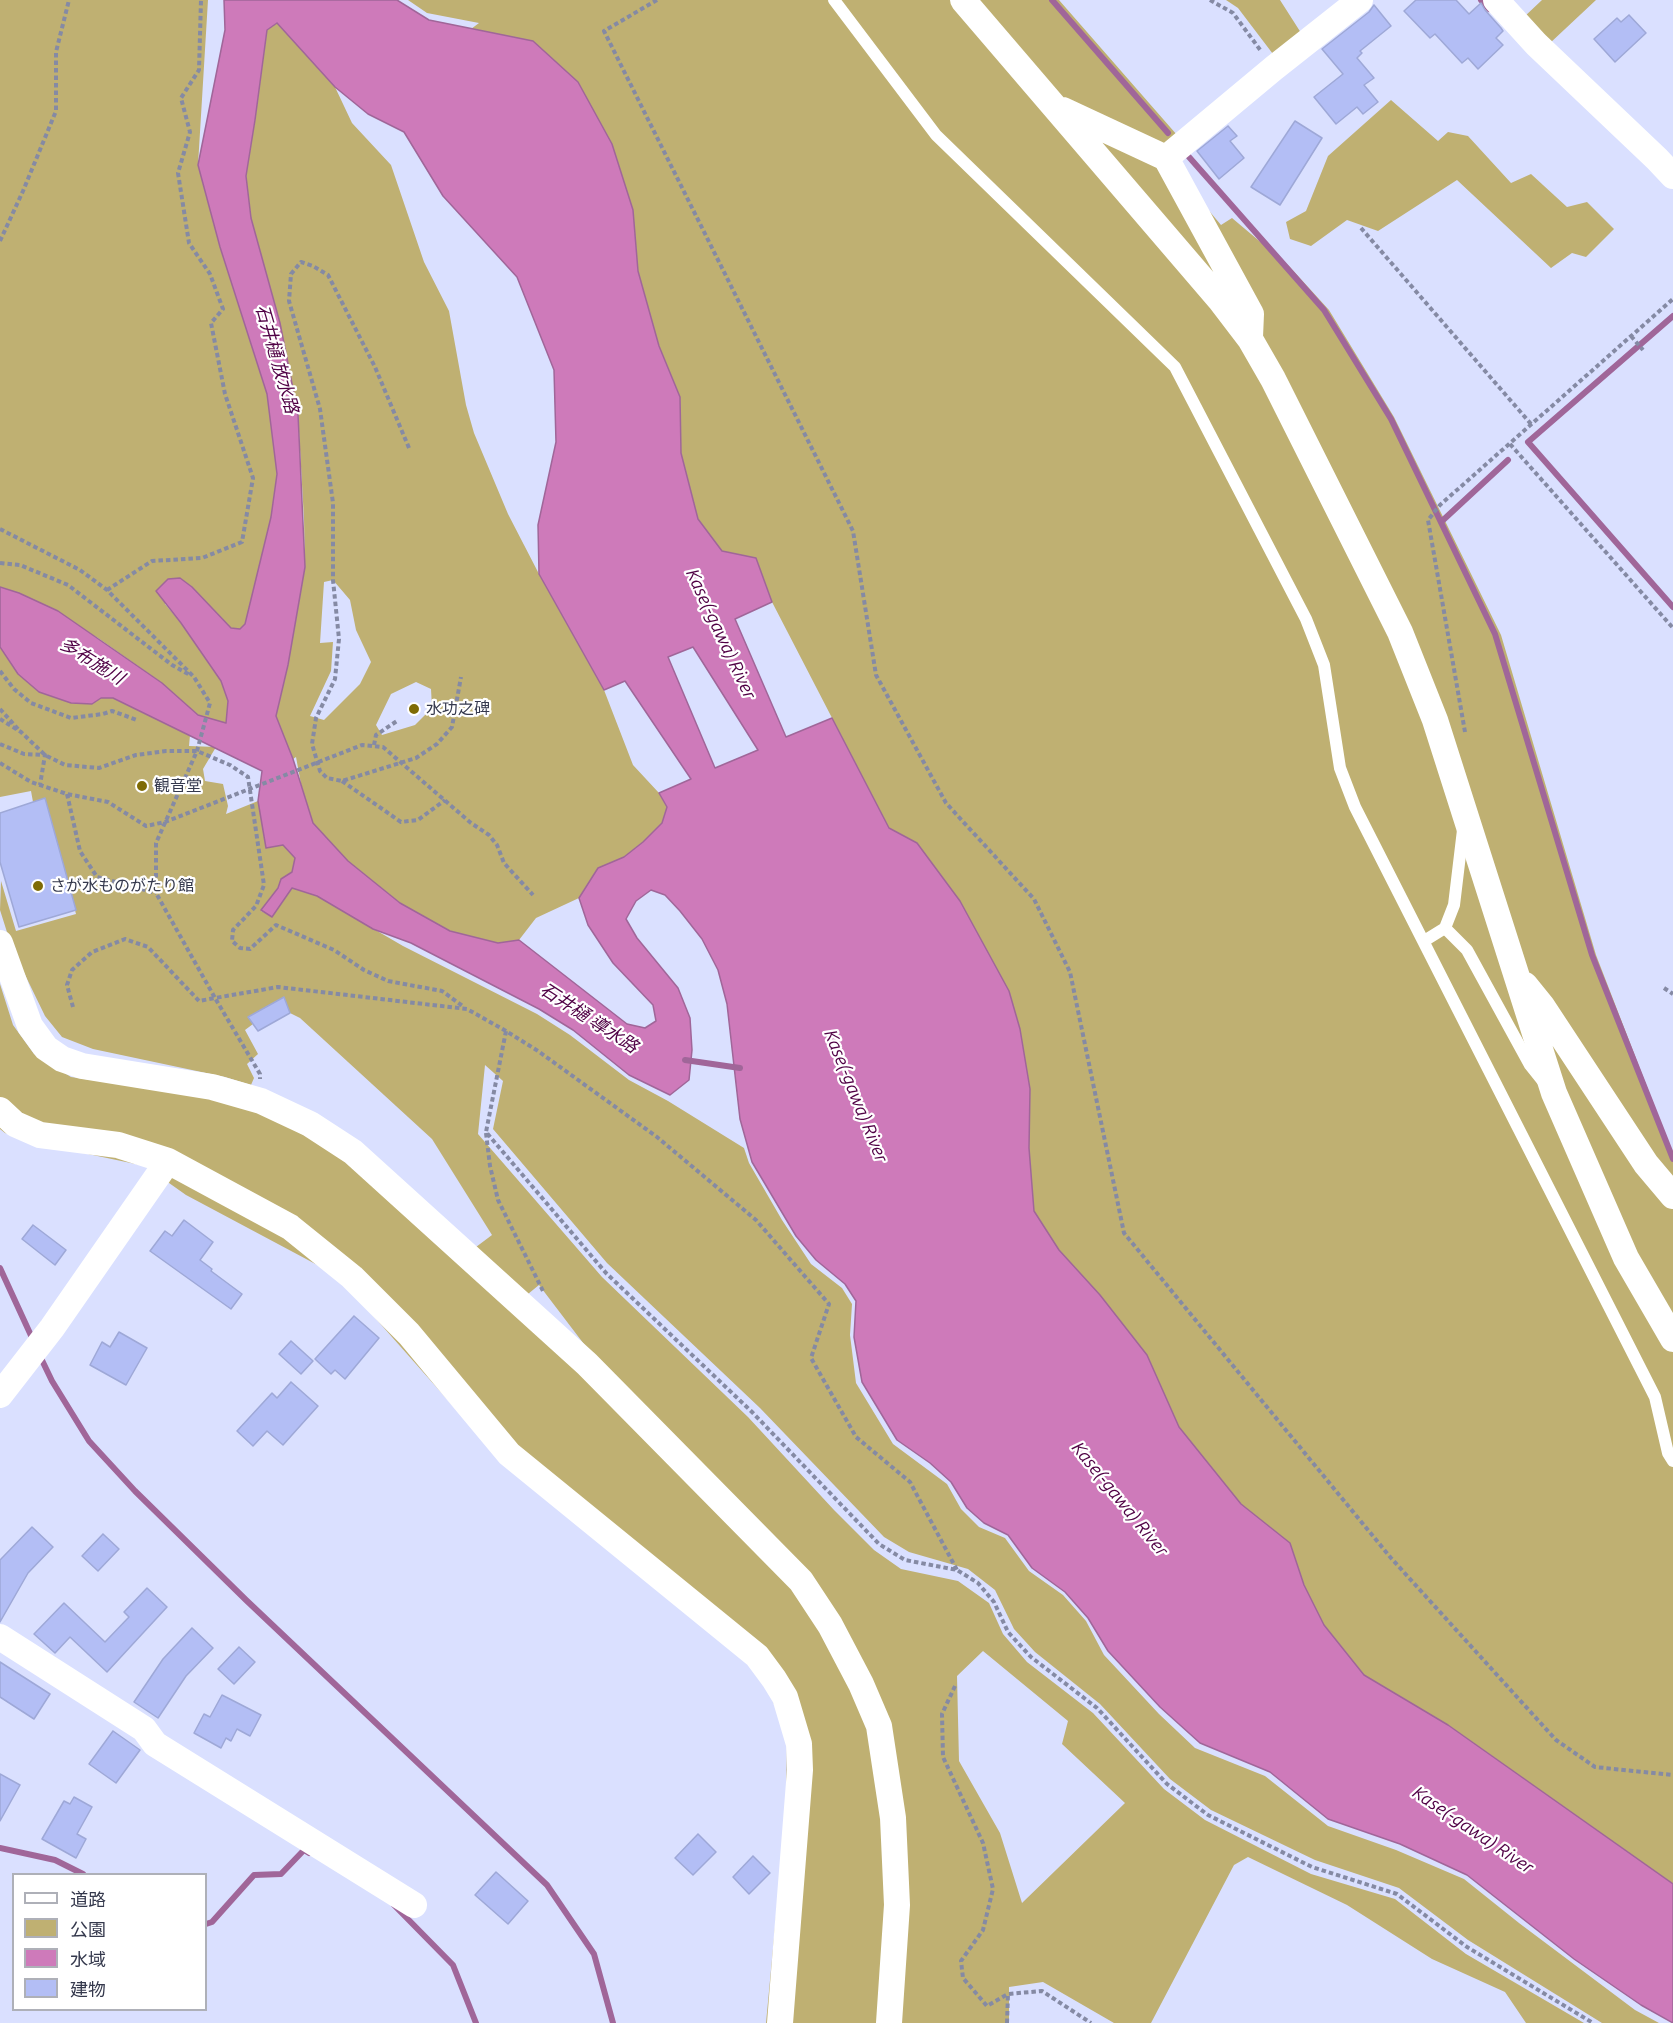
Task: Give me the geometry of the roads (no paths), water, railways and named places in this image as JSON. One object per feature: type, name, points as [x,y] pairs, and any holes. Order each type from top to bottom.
[{"type":"street","points":[[963,0],[1221,301],[1250,339],[1273,379],[1400,632],[1435,720],[1554,1094],[1626,1258],[1673,1339]]},
{"type":"street","points":[[1166,158],[1360,0]]},
{"type":"street","points":[[1496,0],[1536,44],[1673,176]]},
{"type":"street","points":[[1055,106],[1166,158],[1251,314],[1250,339]]},
{"type":"street","points":[[0,943],[30,1026],[46,1048],[62,1059],[82,1066],[212,1087],[261,1101],[310,1124],[353,1152],[587,1364],[801,1581],[830,1624],[861,1684],[879,1726],[893,1818],[897,1905],[889,2023]]},
{"type":"street","points":[[1514,973],[1542,1006],[1646,1164],[1673,1196]]},
{"type":"street","points":[[0,1110],[15,1124],[40,1135],[118,1145],[168,1161],[290,1227],[338,1265],[409,1334],[509,1454],[757,1656],[785,1697],[799,1744],[800,1770],[780,2023]]},
{"type":"street","points":[[0,1395],[52,1328],[168,1161]]},
{"type":"street","points":[[0,1637],[144,1729],[155,1744],[414,1905]]},
{"type":"lane","points":[[834,0],[936,135],[1175,367],[1306,620],[1324,665],[1340,768],[1355,807],[1655,1397],[1671,1456]]},
{"type":"lane","points":[[1424,941],[1445,928],[1454,905],[1465,813]]},
{"type":"lane","points":[[1445,928],[1467,950],[1530,1065],[1554,1094]]},
{"type":"water","points":[[224,0],[397,0],[429,20],[533,41],[578,82],[612,144],[633,210],[638,271],[659,346],[680,397],[681,453],[698,519],[722,551],[756,558],[772,602],[735,619],[786,737],[832,718],[889,828],[917,843],[960,901],[1009,991],[1020,1029],[1030,1089],[1029,1148],[1034,1211],[1059,1250],[1100,1295],[1147,1355],[1179,1427],[1241,1504],[1290,1543],[1304,1585],[1324,1625],[1364,1675],[1448,1725],[1673,1884],[1673,2023],[1641,2005],[1574,1959],[1467,1875],[1400,1844],[1328,1819],[1270,1772],[1200,1743],[1160,1707],[1108,1651],[1088,1618],[1065,1592],[1032,1568],[1008,1535],[984,1523],[967,1508],[951,1482],[930,1463],[897,1440],[862,1382],[854,1337],[856,1301],[845,1284],[816,1260],[796,1236],[752,1162],[740,1119],[727,1004],[718,970],[702,939],[665,895],[651,890],[636,901],[626,919],[637,938],[678,988],[690,1018],[692,1050],[689,1080],[670,1095],[629,1075],[573,1030],[539,1009],[411,943],[373,929],[317,896],[292,888],[272,917],[261,910],[278,888],[281,879],[292,872],[295,858],[283,845],[266,848],[258,801],[262,771],[113,698],[101,698],[92,704],[71,703],[39,692],[18,674],[0,647],[0,587],[58,611],[162,683],[198,715],[226,723],[228,701],[221,681],[156,591],[168,579],[180,578],[192,587],[231,628],[240,629],[245,624],[271,517],[277,474],[267,394],[220,247],[198,165],[225,30]],"holes":[[[277,23],[335,87],[368,114],[404,132],[443,196],[517,277],[554,370],[556,442],[538,525],[539,574],[604,690],[625,681],[691,779],[659,793],[667,807],[662,823],[624,857],[598,868],[579,898],[588,925],[613,963],[653,1005],[656,1021],[645,1028],[627,1024],[519,940],[498,943],[450,931],[400,903],[348,861],[313,823],[293,759],[276,716],[288,665],[305,567],[298,414],[280,323],[251,218],[246,176],[267,30]],[[693,647],[758,750],[715,768],[668,657]]]},
{"type":"waterway","points":[[1052,0],[1168,133]]},
{"type":"waterway","points":[[1481,0],[1489,9]]},
{"type":"waterway","points":[[1189,157],[1324,310],[1391,419],[1495,634],[1592,955],[1673,1159]]},
{"type":"waterway","points":[[1673,316],[1528,442],[1673,607]]},
{"type":"waterway","points":[[1441,522],[1508,460]]},
{"type":"waterway","points":[[685,1060],[740,1068]]},
{"type":"waterway","points":[[0,1268],[34,1342]]},
{"type":"waterway","points":[[39,1354],[52,1381],[89,1441],[135,1491],[246,1600],[547,1885],[594,1954],[613,2023]]},
{"type":"waterway","points":[[0,1848],[55,1860],[81,1873]]},
{"type":"waterway","points":[[207,1924],[212,1922],[254,1875],[281,1874],[304,1850],[309,1853]]},
{"type":"waterway","points":[[394,1905],[453,1965],[476,2023]]},
{"type":"place","name":"水功之碑","points":[[414,709]]},
{"type":"place","name":"観音堂","points":[[142,786]]},
{"type":"place","name":"さが水ものがたり館","points":[[38,886]]},
{"type":"water label","name":"石井樋 放水路","points":[[277,359]]},
{"type":"water label","name":"Kase(-gawa) River","points":[[721,634]]},
{"type":"water label","name":"多布施川","points":[[92,661]]},
{"type":"water label","name":"石井樋 導水路","points":[[589,1018]]},
{"type":"water label","name":"Kase(-gawa) River","points":[[856,1096]]},
{"type":"water label","name":"Kase(-gawa) River","points":[[1120,1499]]},
{"type":"water label","name":"Kase(-gawa) River","points":[[1473,1830]]}]
